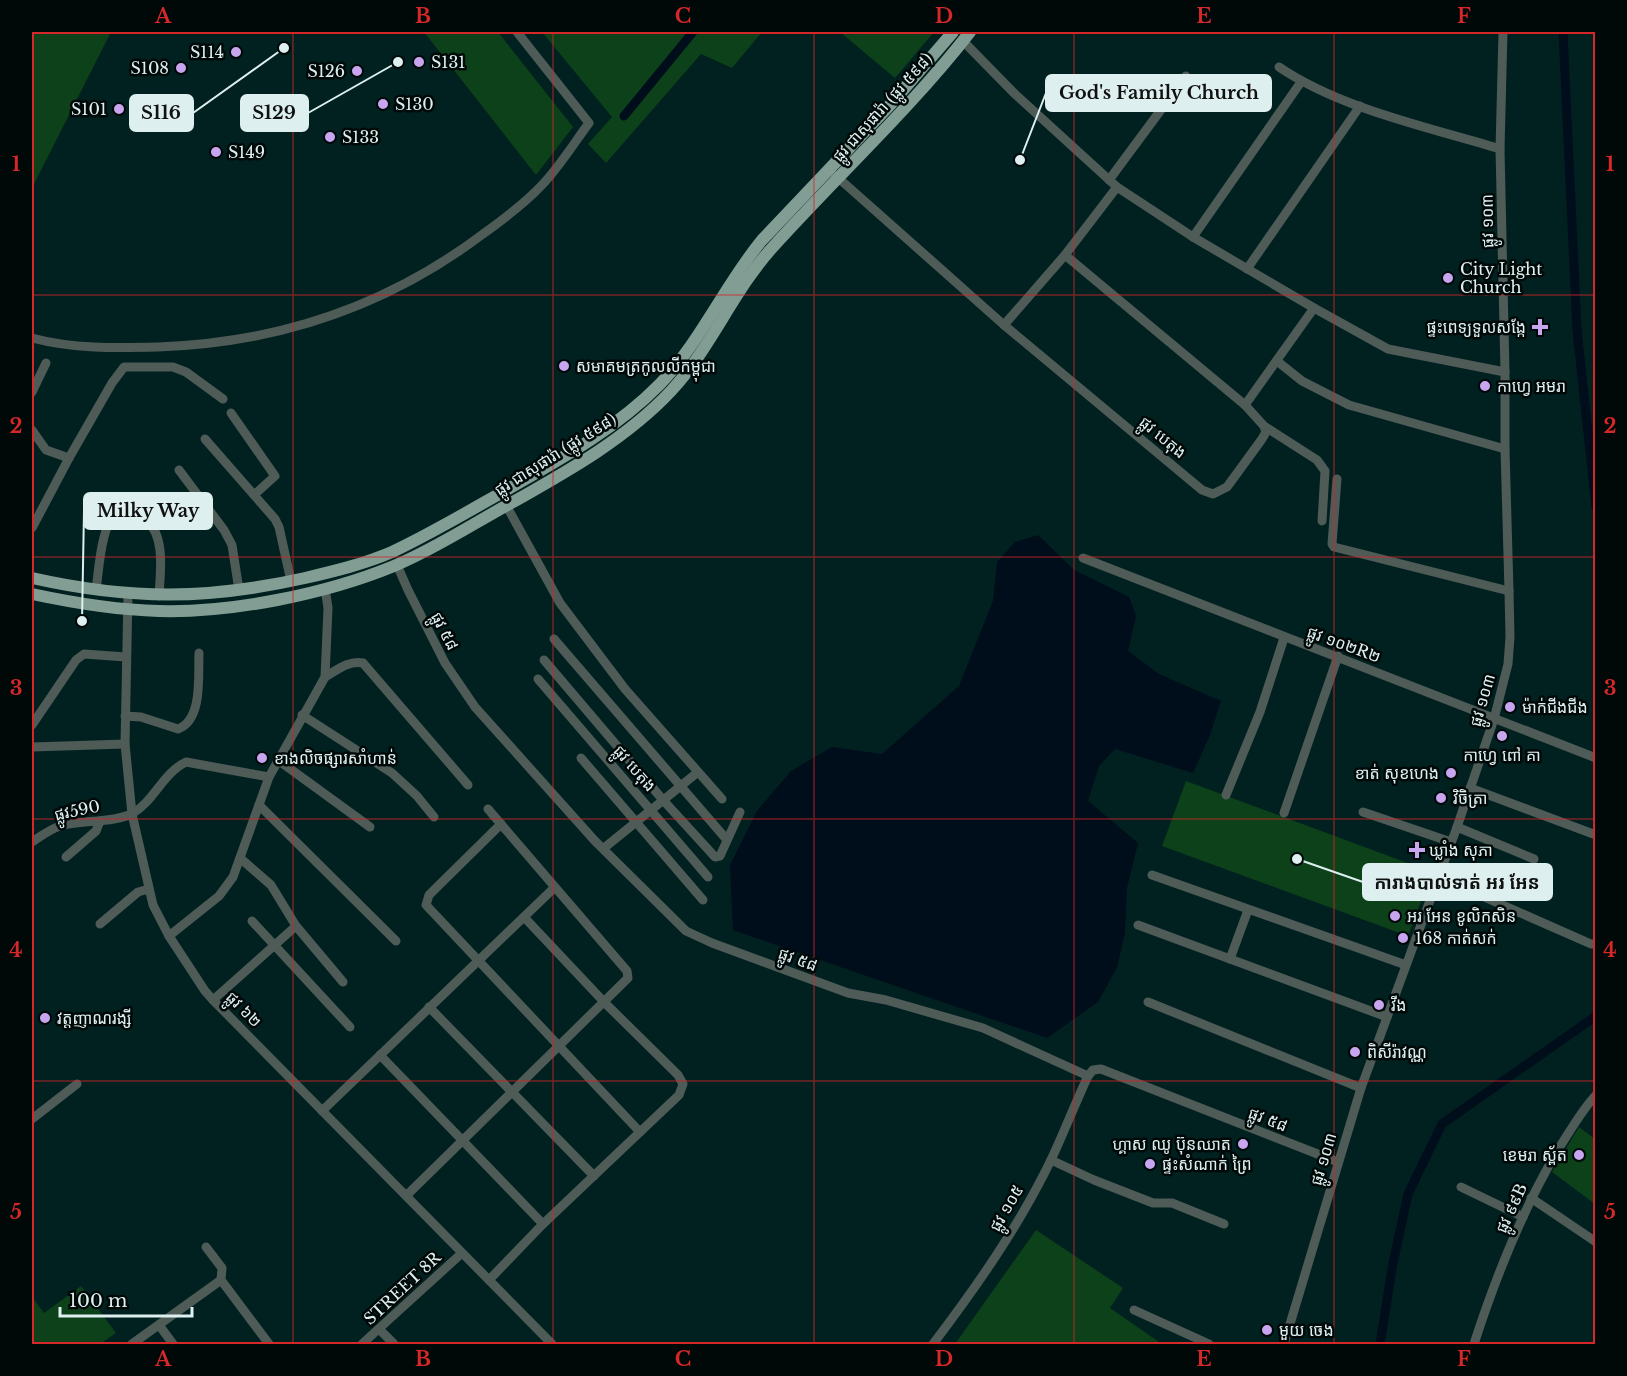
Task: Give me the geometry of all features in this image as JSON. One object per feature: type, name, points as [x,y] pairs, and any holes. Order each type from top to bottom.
[{"type":"main road","name":"ផ្លូវ ជាសុផារ៉ា (ផ្លូវ ៥៩៨)","points":[[32,578],[96,590],[159,596],[239,590],[291,581],[356,565],[391,552],[544,469],[613,423],[662,382],[701,330],[743,262],[891,104],[953,32]]},
{"type":"main road","name":"ផ្លូវ ជាសុផារ៉ា (ផ្លូវ ៥៩៨)","points":[[32,594],[127,610],[191,611],[241,605],[325,588],[397,565],[550,481],[623,432],[671,391],[705,346],[753,270],[903,111],[967,36]]},
{"type":"street","points":[[32,338],[105,348],[185,346],[248,337],[335,316],[377,298],[456,254],[505,219],[542,185],[589,123],[517,32]]},
{"type":"street","name":"ផ្លូវ ១០៣","points":[[1284,1344],[1361,1088],[1457,827],[1494,719],[1508,664],[1510,637],[1500,149],[1503,32]]},
{"type":"street","points":[[967,36],[1016,94],[1109,180],[1193,237],[1388,349],[1505,372]]},
{"type":"street","points":[[1279,67],[1301,82],[1360,106],[1500,149]]},
{"type":"street","points":[[1109,180],[1186,76]]},
{"type":"street","points":[[1193,237],[1301,82]]},
{"type":"street","points":[[1247,269],[1360,106]]},
{"type":"street","name":"ផ្លូវ បេតុង","points":[[828,170],[1004,325],[1202,490],[1213,494],[1227,487],[1262,439],[1266,432],[1264,426]]},
{"type":"street","points":[[1004,325],[1065,255],[1117,187]]},
{"type":"street","points":[[1065,255],[1245,405],[1264,426],[1317,460],[1325,471],[1322,521]]},
{"type":"street","points":[[1245,405],[1314,308]]},
{"type":"street","points":[[1277,360],[1302,381],[1349,405],[1505,449]]},
{"type":"street","points":[[32,392],[46,363]]},
{"type":"street","points":[[32,528],[69,458],[123,367],[173,367],[186,372],[223,399]]},
{"type":"street","points":[[231,413],[275,476],[254,495]]},
{"type":"street","points":[[32,430],[46,450],[69,458]]},
{"type":"street","points":[[205,439],[279,527],[291,581]]},
{"type":"street","points":[[179,470],[224,530],[232,545],[239,590]]},
{"type":"street","points":[[1337,478],[1332,544],[1334,547],[1509,591]]},
{"type":"street","points":[[506,505],[560,603],[625,689],[722,799]]},
{"type":"street","points":[[96,590],[103,539],[111,516],[121,509],[146,520],[157,535],[160,561],[159,596]]},
{"type":"street","name":"ផ្លូវ ១០២R២","points":[[1083,558],[1596,758]]},
{"type":"street","name":"ផ្លូវ ៥៨","points":[[397,565],[445,663],[475,707],[515,754],[686,931],[848,993],[886,1000],[983,1028],[1088,1076],[1093,1070],[1101,1069],[1338,1162]]},
{"type":"street","points":[[169,936],[219,896],[233,877],[269,777],[324,677],[328,608],[325,588]]},
{"type":"street","name":"ផ្លូវ ៦២","points":[[128,594],[125,744],[132,814],[149,889],[159,920],[213,1000],[552,1344]]},
{"type":"street","points":[[1226,795],[1260,712],[1284,638]]},
{"type":"street","points":[[554,639],[727,840]]},
{"type":"street","points":[[125,716],[141,717],[178,729],[188,724],[196,711],[199,653]]},
{"type":"street","points":[[32,725],[76,660],[84,654],[126,657]]},
{"type":"street","points":[[1284,813],[1338,656]]},
{"type":"street","points":[[544,660],[663,800],[715,857],[720,856],[740,812]]},
{"type":"street","points":[[324,677],[349,663],[363,663],[468,785]]},
{"type":"street","name":"ផ្លូវ បេតុង","points":[[538,679],[708,878]]},
{"type":"street","points":[[557,701],[570,691]]},
{"type":"street","points":[[302,715],[392,773],[417,796],[434,817]]},
{"type":"street","points":[[32,747],[125,744]]},
{"type":"street","points":[[581,758],[703,900]]},
{"type":"street","points":[[278,760],[370,827]]},
{"type":"street","points":[[132,814],[146,802],[176,767],[186,762],[269,777]]},
{"type":"street","points":[[604,848],[698,772]]},
{"type":"street","points":[[1470,788],[1596,835]]},
{"type":"street","points":[[259,805],[396,942]]},
{"type":"street","points":[[406,1195],[605,1003],[628,978],[627,970],[488,809]]},
{"type":"street","points":[[1363,812],[1451,842]]},
{"type":"street","name":"ផ្លូវ590","points":[[32,842],[59,826],[132,814]]},
{"type":"street","points":[[66,857],[96,831],[100,821]]},
{"type":"street","points":[[501,824],[429,895],[426,905],[640,1132]]},
{"type":"street","points":[[1457,827],[1534,859]]},
{"type":"street","points":[[240,858],[271,885],[296,926],[343,982]]},
{"type":"street","points":[[1152,875],[1407,965]]},
{"type":"street","points":[[1438,877],[1591,944],[1596,944]]},
{"type":"street","points":[[322,1111],[554,888]]},
{"type":"street","points":[[100,924],[138,892],[149,889]]},
{"type":"street","points":[[1230,959],[1248,910]]},
{"type":"street","points":[[489,1280],[543,1224],[679,1095],[683,1084],[678,1075],[605,1003],[524,917]]},
{"type":"street","points":[[252,921],[350,1027]]},
{"type":"street","points":[[1138,925],[1387,1017]]},
{"type":"street","points":[[213,1000],[296,926]]},
{"type":"street","points":[[1149,1002],[1361,1088]]},
{"type":"street","points":[[429,1007],[594,1176]]},
{"type":"street","points":[[380,1055],[543,1224]]},
{"type":"street","name":"ផ្លូវ ១០៥","points":[[933,1344],[1011,1232],[1051,1160],[1088,1076]]},
{"type":"street","points":[[32,1119],[77,1084]]},
{"type":"street","name":"ផ្លូវ ៩៩B","points":[[1474,1344],[1495,1281],[1531,1198],[1578,1117],[1595,1096]]},
{"type":"street","points":[[1051,1160],[1153,1203],[1172,1203],[1224,1224]]},
{"type":"street","points":[[1461,1187],[1523,1217]]},
{"type":"street","points":[[1531,1198],[1596,1242]]},
{"type":"street","points":[[206,1247],[222,1268],[221,1280],[269,1344]]},
{"type":"street","name":"STREET 8R","points":[[362,1344],[462,1253]]},
{"type":"street","points":[[132,1344],[221,1280]]},
{"type":"street","points":[[1134,1310],[1209,1344]]},
{"type":"street","points":[[159,1325],[173,1344]]},
{"type":"street","points":[[380,1329],[393,1344]]},
{"type":"green space","points":[[32,32],[111,32],[32,188]]},
{"type":"green space","points":[[424,32],[498,32],[573,127],[536,175]]},
{"type":"green space","points":[[542,32],[762,32],[732,68],[701,54],[606,163],[588,144],[612,117]]},
{"type":"green space","points":[[840,32],[934,32],[895,78]]},
{"type":"green space","points":[[1186,781],[1432,872],[1408,936],[1162,846]]},
{"type":"green space","name":"ខេមរា ស្ព័ត","points":[[1579,1127],[1595,1139],[1595,1204],[1552,1172]]},
{"type":"green space","points":[[1036,1230],[1123,1288],[1110,1308],[1162,1344],[955,1344]]},
{"type":"green space","points":[[81,1286],[116,1333],[100,1344],[32,1344],[32,1297],[44,1313]]},
{"type":"water","points":[[1038,535],[1074,570],[1129,597],[1136,616],[1128,651],[1159,674],[1221,701],[1210,735],[1193,773],[1115,749],[1099,766],[1088,801],[1138,843],[1127,888],[1125,933],[1117,967],[1098,1002],[1047,1038],[733,930],[730,865],[757,811],[791,771],[832,747],[882,754],[959,686],[993,601],[997,562],[1015,542]]},
{"type":"waterway","points":[[624,116],[693,32]]},
{"type":"waterway","points":[[1563,32],[1577,330],[1596,507]]},
{"type":"waterway","points":[[1380,1344],[1393,1263],[1408,1194],[1442,1124],[1596,1016]]},
{"type":"place","name":"S116","points":[[284,48]]},
{"type":"place","name":"S114","points":[[236,52]]},
{"type":"place","name":"S129","points":[[398,62]]},
{"type":"place","name":"S131","points":[[419,62]]},
{"type":"place","name":"S108","points":[[181,68]]},
{"type":"place","name":"S126","points":[[357,71]]},
{"type":"place","name":"S130","points":[[383,104]]},
{"type":"place","name":"S101","points":[[119,109]]},
{"type":"place","name":"S133","points":[[330,137]]},
{"type":"place","name":"S149","points":[[216,152]]},
{"type":"place","name":"God's Family Church","points":[[1020,160]]},
{"type":"place","name":"City Light Church","points":[[1448,278]]},
{"type":"place","name":"ផ្ទះពេទ្យទួលសង្កែ","points":[[1540,327]]},
{"type":"place","name":"សមាគមត្រកូលលីកម្ពុជា","points":[[564,366]]},
{"type":"place","name":"កាហ្វេ អមរា","points":[[1485,386]]},
{"type":"place","name":"Milky Way","points":[[82,621]]},
{"type":"place","name":"ម៉ាក់ជីងជីង","points":[[1510,707]]},
{"type":"place","name":"កាហ្វេ ពៅ គា","points":[[1502,736]]},
{"type":"place","name":"ខាងលិចផ្សារសាំហាន់","points":[[262,758]]},
{"type":"place","name":"ខាត់ សុខហេង","points":[[1451,773]]},
{"type":"place","name":"វិចិត្រា","points":[[1441,798]]},
{"type":"place","name":"ឃ្លាំង សុភា","points":[[1417,850]]},
{"type":"place","name":"ការាងបាល់ទាត់ អរ អែន","points":[[1297,859]]},
{"type":"place","name":"អរ អែន ខូលិកសិន","points":[[1395,916]]},
{"type":"place","name":"168 កាត់សក់","points":[[1403,938]]},
{"type":"place","name":"វីង","points":[[1379,1005]]},
{"type":"place","name":"វត្តញាណរង្សី","points":[[45,1018]]},
{"type":"place","name":"ពិសីរ៉ាវណ្ណ","points":[[1355,1052]]},
{"type":"place","name":"ហ្គាស ឈូ ប៊ុនឈាត","points":[[1243,1144]]},
{"type":"place","name":"ខេមរា ស្ព័ត","points":[[1579,1155]]},
{"type":"place","name":"ផ្ទះសំណាក់ ព្រៃ","points":[[1150,1164]]},
{"type":"place","name":"មួយ ចេង","points":[[1267,1330]]}]
